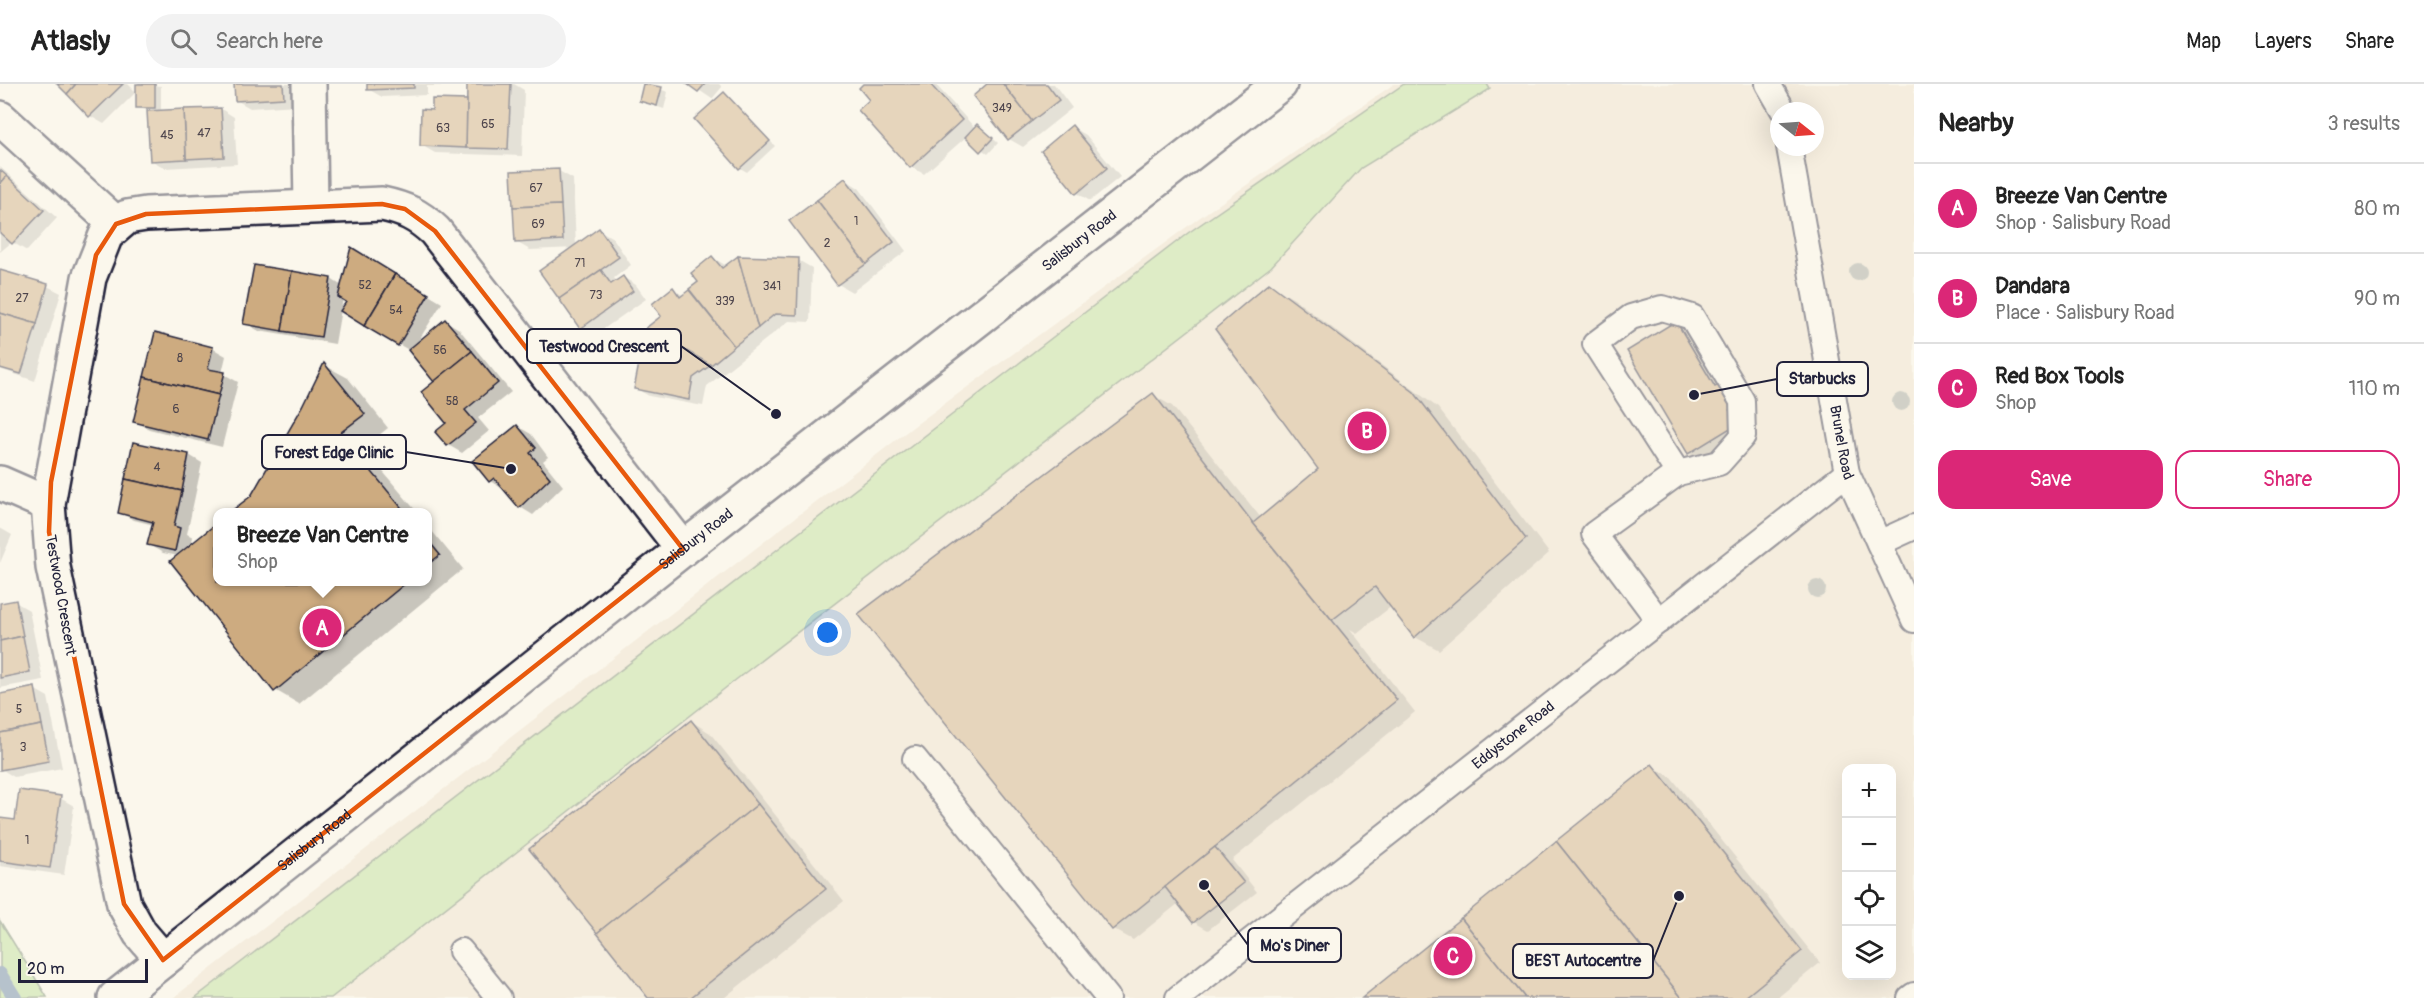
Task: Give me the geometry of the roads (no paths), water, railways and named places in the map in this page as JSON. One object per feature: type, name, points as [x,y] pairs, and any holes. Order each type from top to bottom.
[{"type":"street","points":[[309,84],[311,206]]},
{"type":"street","name":"Salisbury Road","points":[[115,998],[683,549],[1280,84]]},
{"type":"street","points":[[0,118],[116,224],[127,217],[146,214],[382,204],[405,209],[419,216],[435,231],[683,549]]},
{"type":"street","name":"Testwood Crescent","points":[[116,224],[106,235],[89,278],[48,504],[53,567],[124,904],[140,933],[163,960]]},
{"type":"street","points":[[0,483],[48,504]]},
{"type":"lane","points":[[1768,84],[1778,102]]},
{"type":"lane","points":[[1783,84],[1783,102]]},
{"type":"lane","name":"Brunel Road","points":[[1791,156],[1847,473],[1914,620]]},
{"type":"lane","points":[[1659,621],[1594,534],[1678,473],[1719,463],[1743,436],[1742,402],[1692,317],[1662,308],[1631,317],[1595,344],[1678,473]]},
{"type":"lane","name":"Eddystone Road","points":[[1178,998],[1847,473]]},
{"type":"lane","points":[[1879,543],[1914,527]]},
{"type":"lane","points":[[915,759],[1108,998]]},
{"type":"lane","points":[[461,951],[499,998]]},
{"type":"lane","points":[[1910,998],[1914,995]]},
{"type":"waterway","points":[[0,974],[15,998]]},
{"type":"place","name":"Starbucks","points":[[1694,395]]},
{"type":"place","name":"Testwood Crescent","points":[[776,414]]},
{"type":"place","name":"Dandara","points":[[1367,431]]},
{"type":"place","name":"Forest Edge Clinic","points":[[511,469]]},
{"type":"place","name":"Breeze Van Centre","points":[[322,628]]},
{"type":"place","name":"Mo's Diner","points":[[1204,885]]},
{"type":"place","name":"BEST Autocentre","points":[[1679,896]]},
{"type":"place","name":"Red Box Tools","points":[[1453,956]]}]
